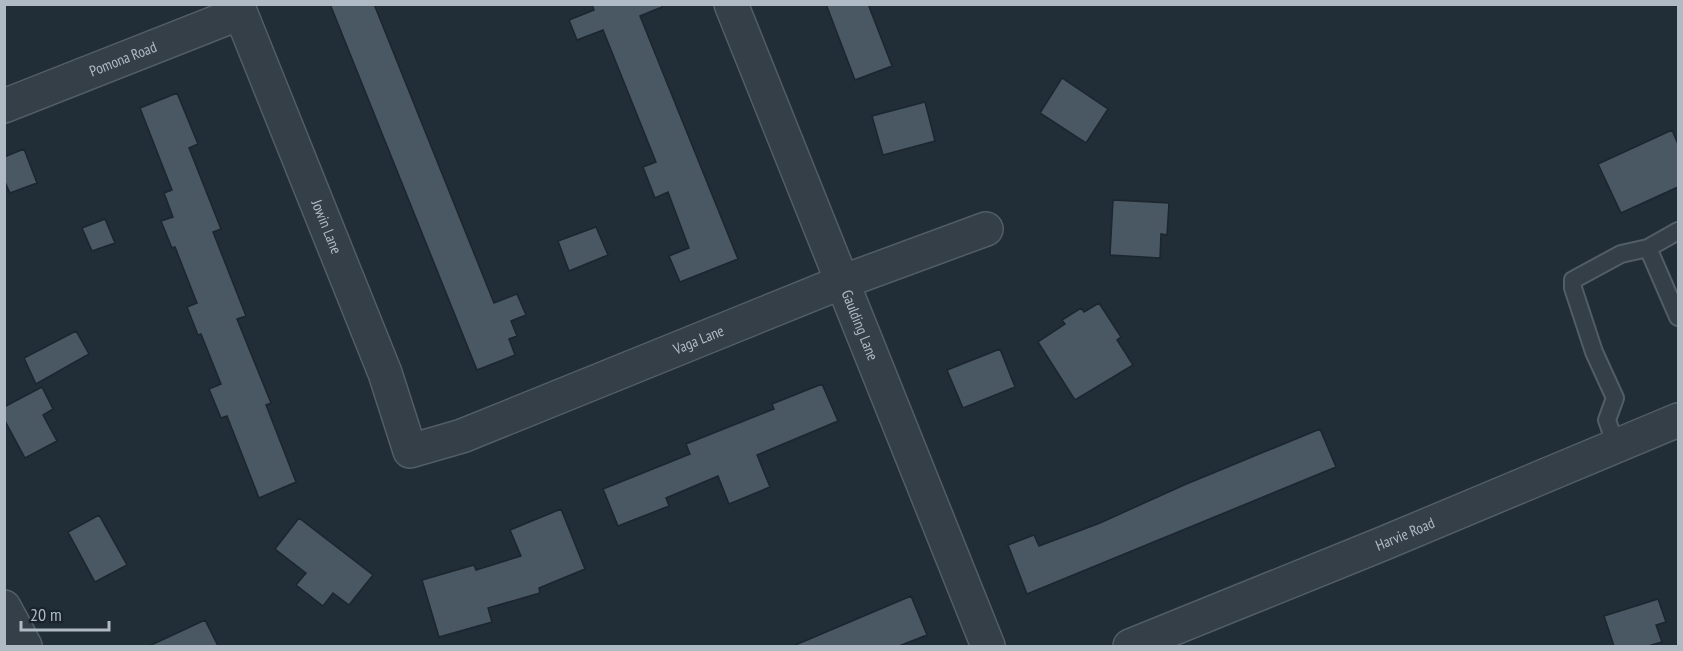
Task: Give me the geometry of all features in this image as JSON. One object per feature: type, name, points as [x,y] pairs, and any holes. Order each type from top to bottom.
[{"type":"street","name":"Gaulding Lane","points":[[731,4],[988,646]]},
{"type":"street","name":"Pomona Road","points":[[4,106],[238,9]]},
{"type":"street","name":"Jowin Lane","points":[[238,9],[385,373],[411,451]]},
{"type":"street","name":"Vaga Lane","points":[[411,451],[462,436],[842,282],[986,229]]},
{"type":"street","name":"Harvie Road","points":[[1130,646],[1678,420]]},
{"type":"street","points":[[4,607],[25,646]]},
{"type":"lane","points":[[1616,446],[1607,420],[1615,398],[1594,352],[1573,288],[1573,280],[1621,254],[1648,248],[1678,231]]},
{"type":"lane","points":[[1648,248],[1678,317]]},
{"type":"building","points":[[330,4],[374,4],[494,303],[517,294],[526,315],[511,321],[517,336],[509,339],[515,355],[477,370]]},
{"type":"building","points":[[592,4],[661,4],[662,7],[640,16],[738,259],[680,282],[669,256],[689,248],[668,192],[655,198],[643,167],[656,162],[603,30],[577,40],[569,20],[594,10]]},
{"type":"building","points":[[826,4],[868,4],[892,66],[855,80]]},
{"type":"building","points":[[1062,78],[1108,109],[1086,143],[1040,113]]},
{"type":"building","points":[[177,93],[198,144],[189,148],[221,229],[213,232],[246,316],[237,319],[271,403],[266,405],[296,482],[259,498],[227,416],[221,418],[209,389],[221,384],[201,334],[198,335],[187,307],[197,303],[175,247],[172,248],[161,221],[173,217],[164,193],[172,190],[140,108]]},
{"type":"building","points":[[925,102],[935,141],[883,155],[872,116]]},
{"type":"building","points":[[1672,130],[1678,144],[1678,187],[1621,213],[1598,164]]},
{"type":"building","points":[[24,149],[37,183],[10,193],[4,180],[4,157]]},
{"type":"building","points":[[1113,200],[1169,203],[1167,235],[1161,234],[1160,258],[1110,255]]},
{"type":"building","points":[[105,219],[115,243],[92,251],[82,228]]},
{"type":"building","points":[[596,227],[608,255],[569,271],[558,241]]},
{"type":"building","points":[[1099,303],[1121,337],[1117,340],[1133,365],[1075,400],[1038,342],[1065,324],[1062,320],[1081,308],[1084,312]]},
{"type":"building","points":[[76,331],[89,354],[36,384],[24,358]]},
{"type":"building","points":[[1000,349],[1015,387],[963,408],[947,370]]},
{"type":"building","points":[[822,384],[838,421],[757,455],[770,487],[729,504],[718,476],[666,498],[669,506],[618,526],[603,489],[690,454],[686,444],[774,409],[772,404]]},
{"type":"building","points":[[42,387],[53,409],[43,415],[57,441],[25,458],[4,419],[4,407]]},
{"type":"building","points":[[1320,429],[1336,467],[1027,594],[1008,545],[1034,535],[1039,546],[1100,523],[1184,485]]},
{"type":"building","points":[[561,509],[585,569],[539,588],[540,593],[488,608],[492,622],[439,637],[422,580],[474,565],[476,570],[521,556],[510,530]]},
{"type":"building","points":[[99,515],[127,565],[95,582],[68,532]]},
{"type":"building","points":[[299,518],[373,575],[349,605],[333,593],[323,606],[296,585],[306,573],[275,549]]},
{"type":"building","points":[[911,596],[927,635],[899,646],[793,646]]},
{"type":"building","points":[[1658,599],[1666,622],[1656,625],[1662,642],[1648,646],[1614,646],[1604,616]]},
{"type":"building","points":[[205,620],[218,646],[149,646]]}]
